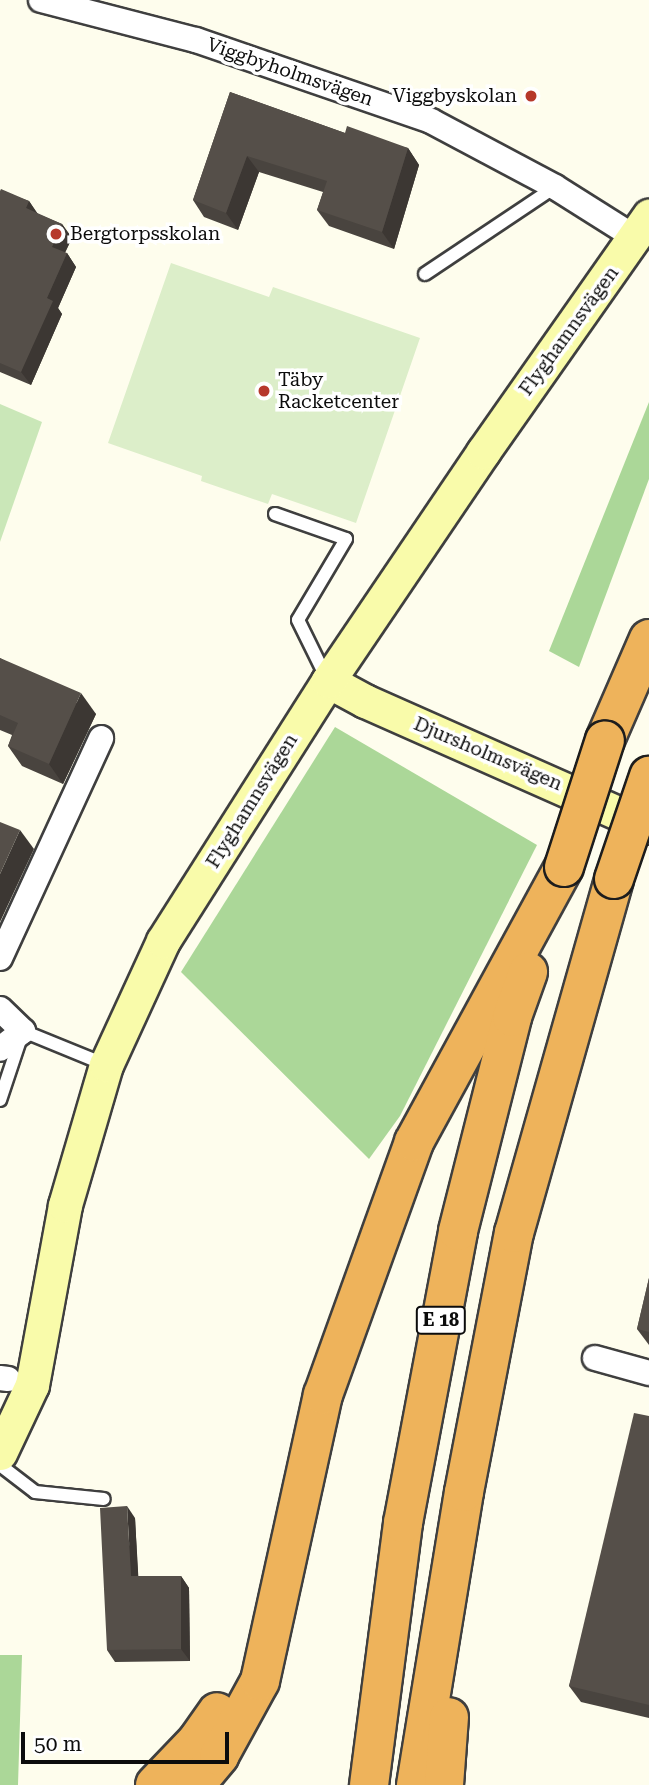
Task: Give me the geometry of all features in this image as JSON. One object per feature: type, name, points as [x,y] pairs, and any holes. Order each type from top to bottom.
[{"type":"highway","name":"E 18","points":[[369,1785],[403,1522],[458,1231],[512,1017],[606,740],[649,639]]},
{"type":"highway","name":"E 18","points":[[416,1785],[464,1492],[514,1233],[614,879],[649,776]]},
{"type":"highway","points":[[195,1785],[219,1756],[260,1681],[323,1395],[414,1142],[564,867]]},
{"type":"highway","points":[[444,1785],[464,1492]]},
{"type":"highway","points":[[155,1785],[197,1741],[274,1626]]},
{"type":"street","name":"Viggbyholmsvägen","points":[[41,0],[196,40],[431,121],[555,187],[643,227]]},
{"type":"street","name":"Flyghamnsvägen","points":[[0,1453],[32,1385],[65,1205],[106,1065],[163,941],[328,681],[561,339],[643,227]]},
{"type":"street","name":"Djursholmsvägen","points":[[328,681],[365,701],[649,827]]},
{"type":"street","points":[[0,958],[101,738]]},
{"type":"street","points":[[0,1009],[23,1031],[0,1049]]},
{"type":"street","points":[[594,1358],[649,1373]]},
{"type":"lane","points":[[425,274],[555,187]]},
{"type":"lane","points":[[275,514],[346,539],[298,620],[328,681]]},
{"type":"lane","points":[[0,1100],[23,1031],[106,1065]]},
{"type":"lane","points":[[0,1465],[35,1492],[104,1499]]},
{"type":"green space","name":"Täby Racketcenter","points":[[171,263],[269,297],[273,287],[420,338],[356,523],[272,494],[268,504],[201,481],[202,476],[108,443]]},
{"type":"green space","points":[[649,402],[649,479],[579,667],[549,651]]},
{"type":"green space","points":[[0,404],[42,422],[0,542]]},
{"type":"green space","points":[[335,727],[537,845],[400,1116],[369,1159],[181,972]]},
{"type":"green space","points":[[0,1655],[22,1655],[18,1785],[0,1785]]},
{"type":"building","points":[[230,92],[345,133],[347,126],[408,148],[382,232],[317,210],[327,181],[247,156],[226,213],[193,200]]},
{"type":"building","points":[[1,189],[29,201],[26,208],[62,224],[52,247],[67,253],[47,298],[53,301],[21,372],[0,363]]},
{"type":"building","points":[[0,658],[81,693],[49,764],[8,746],[18,723],[0,715]]},
{"type":"building","points":[[0,822],[20,830],[0,874]]},
{"type":"building","points":[[649,1278],[649,1332],[637,1329]]},
{"type":"building","points":[[634,1413],[649,1416],[649,1705],[569,1686]]},
{"type":"building","points":[[127,1506],[131,1576],[181,1576],[181,1649],[107,1650],[100,1508]]},
{"type":"place","name":"Viggbyskolan","points":[[531,96]]},
{"type":"place","name":"Bergtorpsskolan","points":[[56,234]]},
{"type":"place","name":"Täby Racketcenter","points":[[264,391]]}]
